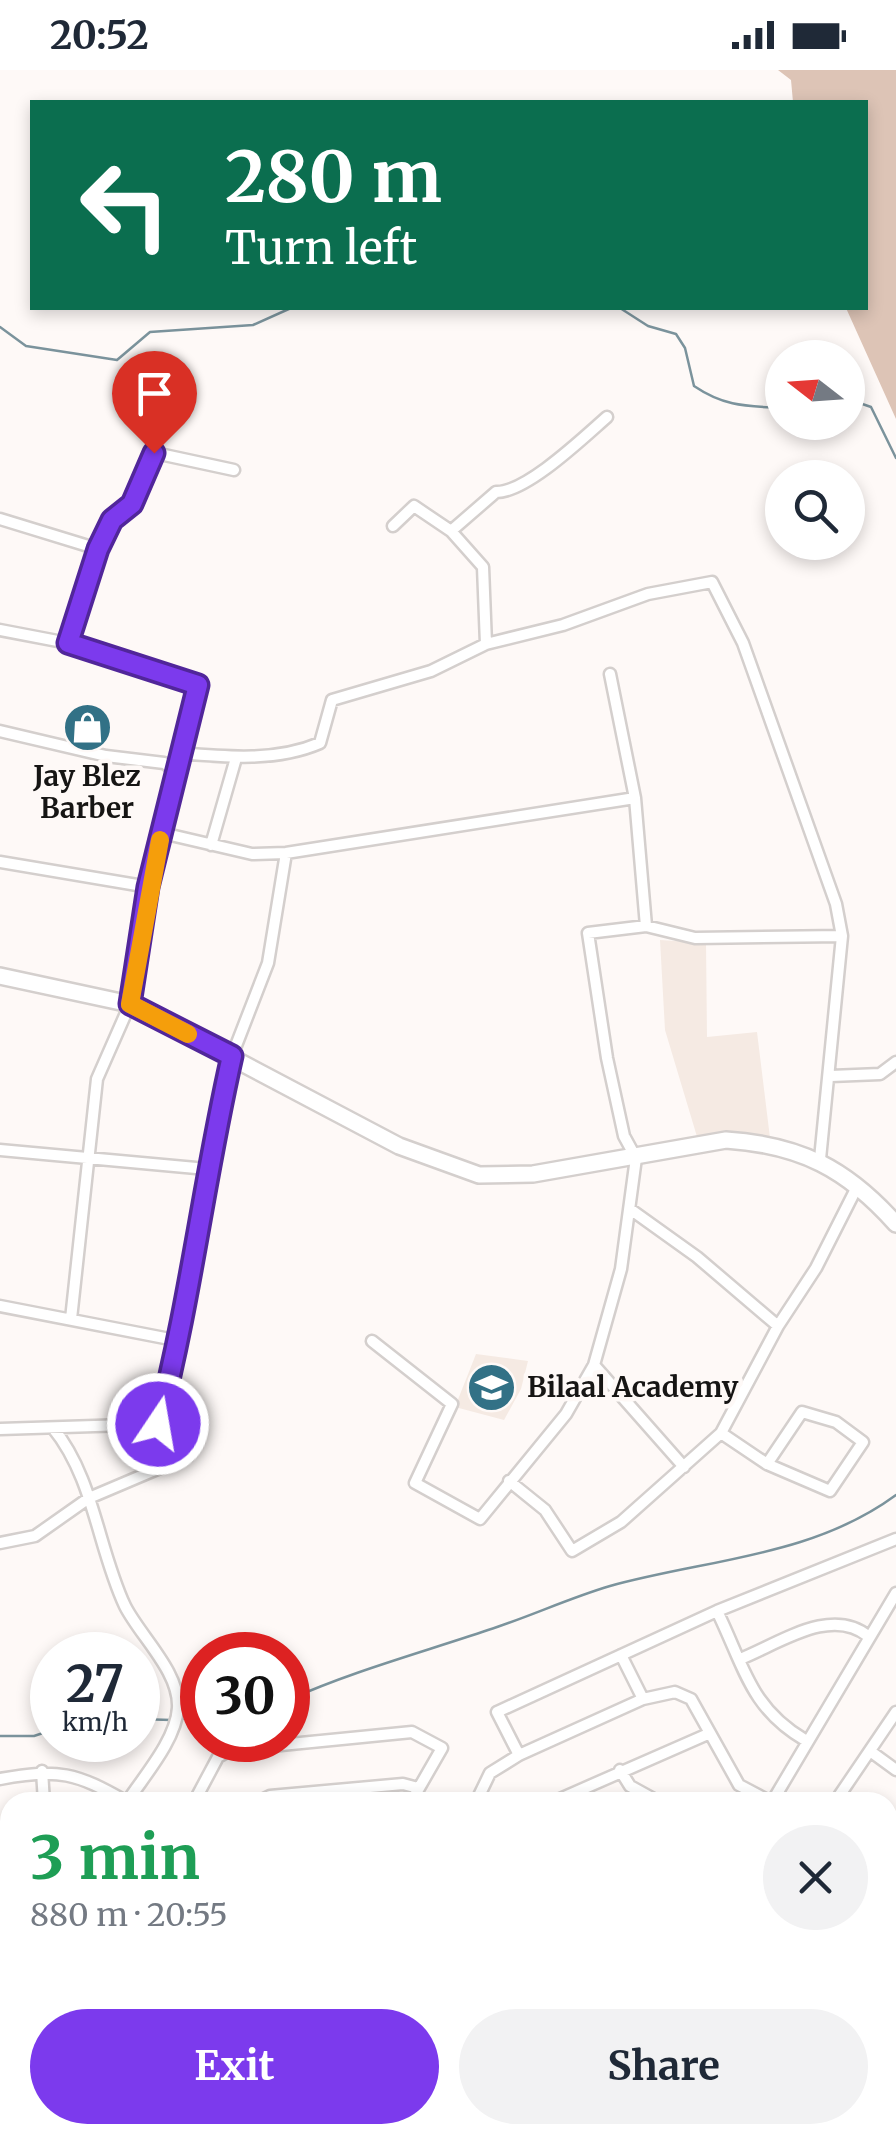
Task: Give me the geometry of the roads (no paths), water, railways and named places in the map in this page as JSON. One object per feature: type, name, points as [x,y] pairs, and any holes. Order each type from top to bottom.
[{"type":"street","points":[[451,531],[496,492],[506,492],[539,472],[608,416]]},
{"type":"street","points":[[68,643],[98,549],[112,520],[132,504],[154,453],[234,470]]},
{"type":"street","points":[[393,526],[414,506],[451,531],[484,566],[486,644]]},
{"type":"street","points":[[0,519],[98,549]]},
{"type":"street","points":[[178,753],[236,758],[302,751],[320,743],[332,700],[432,671],[486,644],[563,626],[648,594],[712,582],[743,643],[836,904],[842,936],[832,1076],[820,1160]]},
{"type":"street","points":[[0,630],[68,643],[198,685],[178,753],[148,887],[130,1004],[97,1079],[71,1319]]},
{"type":"street","points":[[610,674],[634,798],[646,926]]},
{"type":"street","points":[[0,732],[106,756],[164,763],[174,770]]},
{"type":"street","points":[[211,845],[236,758]]},
{"type":"street","points":[[162,833],[252,854],[286,854],[634,798]]},
{"type":"street","points":[[158,1424],[191,1284],[207,1169],[232,1056],[268,963],[286,854]]},
{"type":"street","points":[[0,862],[148,887]]},
{"type":"street","points":[[400,1476],[480,1519],[566,1414],[594,1365],[621,1269],[636,1158],[624,1136],[607,1058],[588,933],[646,926],[695,938],[842,936]]},
{"type":"street","points":[[0,976],[130,1004],[399,1146],[480,1175],[533,1174],[726,1140],[751,1142],[820,1160],[858,1184],[896,1224]]},
{"type":"street","points":[[832,1076],[880,1074],[896,1062]]},
{"type":"street","points":[[0,1150],[207,1169]]},
{"type":"street","points":[[509,1481],[545,1510],[572,1551],[621,1522],[721,1433],[778,1326],[816,1268],[858,1184]]},
{"type":"street","points":[[630,1209],[697,1257],[778,1326]]},
{"type":"street","points":[[0,1306],[175,1340]]},
{"type":"street","points":[[372,1342],[452,1404],[415,1483]]},
{"type":"street","points":[[594,1365],[684,1467]]},
{"type":"street","points":[[721,1433],[767,1464],[830,1491],[863,1442],[836,1422],[802,1412],[767,1464]]},
{"type":"street","points":[[0,1430],[158,1424],[188,1456],[89,1498],[34,1536],[0,1543]]},
{"type":"street","points":[[52,1428],[67,1445],[89,1498],[120,1596],[138,1633],[166,1669],[178,1701],[174,1725],[133,1792]]},
{"type":"street","points":[[519,1755],[497,1712],[718,1612],[896,1539]]},
{"type":"street","points":[[777,1792],[896,1593]]},
{"type":"street","points":[[718,1612],[752,1694],[775,1723],[805,1740]]},
{"type":"street","points":[[740,1659],[834,1621],[853,1624],[868,1636]]},
{"type":"street","points":[[621,1655],[643,1699]]},
{"type":"street","points":[[481,1792],[490,1773],[519,1755],[643,1699],[675,1692],[691,1699],[739,1786],[751,1792]]},
{"type":"street","points":[[842,1792],[896,1712]]},
{"type":"street","points":[[199,1792],[218,1757],[230,1750],[412,1732],[442,1748],[416,1792]]},
{"type":"street","points":[[585,1792],[620,1770],[708,1734]]},
{"type":"street","points":[[870,1751],[896,1770]]},
{"type":"street","points":[[620,1770],[630,1786],[641,1792]]},
{"type":"street","points":[[42,1771],[43,1792]]},
{"type":"street","points":[[0,1779],[42,1771],[82,1776],[110,1792]]},
{"type":"street","points":[[342,1792],[402,1784],[418,1788]]},
{"type":"waterway","points":[[0,327],[26,346],[117,360],[150,332],[253,325],[287,310]]},
{"type":"waterway","points":[[623,310],[648,326],[676,334],[685,348],[694,386],[726,402],[765,407]]},
{"type":"waterway","points":[[865,405],[871,407],[896,458]]},
{"type":"waterway","points":[[310,1691],[610,1586],[758,1554],[830,1532],[896,1495]]},
{"type":"waterway","points":[[160,1720],[171,1720]]},
{"type":"waterway","points":[[0,1736],[30,1736]]},
{"type":"place","name":"Jay Blez Barber","points":[[87,728]]},
{"type":"place","name":"Bilaal Academy","points":[[492,1387]]}]
